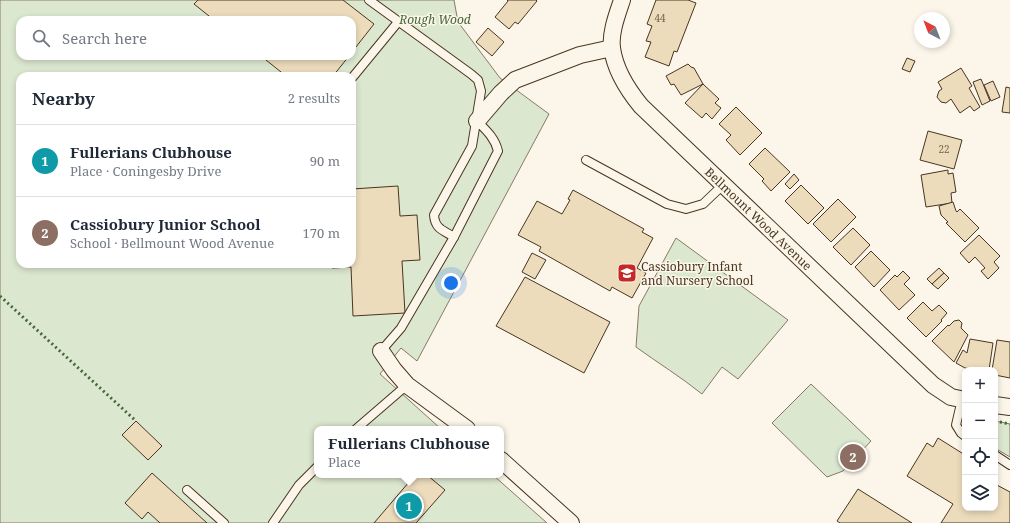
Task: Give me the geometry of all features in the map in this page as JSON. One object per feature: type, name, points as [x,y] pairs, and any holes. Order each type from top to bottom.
[{"type":"street","name":"Bellmount Wood Avenue","points":[[622,0],[613,32],[612,48],[617,67],[623,80],[638,102],[933,385],[951,397],[962,400]]},
{"type":"street","points":[[477,121],[501,93],[515,80],[580,55],[612,48]]},
{"type":"street","points":[[381,351],[394,370],[407,385],[463,426]]},
{"type":"street","points":[[998,405],[1010,407]]},
{"type":"street","points":[[504,463],[571,523]]},
{"type":"lane","points":[[369,0],[478,80],[481,91],[472,146],[434,215],[434,223],[454,236]]},
{"type":"lane","points":[[356,73],[398,22]]},
{"type":"lane","points":[[381,351],[401,328],[454,236],[498,151],[496,143],[492,137],[477,121]]},
{"type":"lane","points":[[586,160],[667,204],[686,209],[703,204],[724,184]]},
{"type":"lane","points":[[359,426],[407,385]]},
{"type":"lane","points":[[962,406],[956,425],[962,434]]},
{"type":"lane","points":[[998,458],[1010,465]]},
{"type":"lane","points":[[273,523],[299,485],[314,470]]},
{"type":"lane","points":[[188,490],[224,523]]},
{"type":"green space","name":"Rough Wood","points":[[0,0],[454,0],[458,22],[500,78],[549,114],[417,361],[401,348],[380,374],[438,426],[314,426],[314,478],[496,478],[547,523],[0,523]]},
{"type":"green space","points":[[676,238],[788,320],[738,379],[722,367],[702,394],[636,347],[639,306]]},
{"type":"green space","points":[[811,384],[871,441],[843,471],[827,477],[772,423]]},
{"type":"green space","points":[[998,422],[1010,424],[1010,457],[998,450]]},
{"type":"building","points":[[198,0],[343,0],[374,24],[356,47],[356,16],[209,16],[194,4]]},
{"type":"building","points":[[507,0],[537,1],[518,24],[515,22],[509,29],[495,17],[508,1]]},
{"type":"building","points":[[656,0],[688,0],[696,3],[677,52],[674,51],[669,66],[645,57],[651,42],[646,41],[652,26],[647,24]]},
{"type":"building","points":[[488,28],[504,42],[492,56],[476,42]]},
{"type":"building","points":[[907,58],[915,61],[910,72],[902,69]]},
{"type":"building","points":[[266,60],[346,60],[336,72],[281,72]]},
{"type":"building","points":[[688,64],[694,68],[703,84],[681,95],[674,84],[671,85],[666,76]]},
{"type":"building","points":[[961,68],[972,86],[969,88],[980,107],[974,111],[970,106],[960,113],[951,99],[946,103],[941,102],[937,97],[939,91],[942,89],[938,82]]},
{"type":"building","points":[[981,79],[990,101],[982,105],[973,82]]},
{"type":"building","points":[[993,81],[1000,97],[991,101],[984,85]]},
{"type":"building","points":[[703,84],[719,99],[715,103],[721,108],[712,119],[706,113],[702,118],[685,103]]},
{"type":"building","points":[[1006,87],[1010,88],[1010,113],[1002,112]]},
{"type":"building","points":[[736,107],[762,133],[740,155],[726,140],[731,135],[719,124]]},
{"type":"building","points":[[928,131],[962,140],[954,169],[920,160]]},
{"type":"building","points":[[765,148],[790,172],[771,191],[762,181],[764,179],[749,164]]},
{"type":"building","points":[[948,170],[948,174],[953,173],[956,192],[951,193],[952,203],[926,207],[921,175]]},
{"type":"building","points":[[794,174],[799,180],[790,189],[785,184]]},
{"type":"building","points":[[801,185],[824,208],[808,224],[785,201]]},
{"type":"building","points":[[398,186],[400,216],[417,215],[420,260],[402,261],[405,313],[353,316],[351,268],[356,268],[356,189]]},
{"type":"building","points":[[573,190],[644,229],[642,232],[653,238],[637,268],[646,273],[632,298],[612,287],[610,291],[539,251],[541,247],[518,235],[537,201],[562,214],[570,200],[568,199]]},
{"type":"building","points":[[838,199],[856,217],[831,242],[813,224]]},
{"type":"building","points":[[953,202],[957,212],[960,209],[979,228],[965,242],[946,223],[948,222],[941,215],[939,206]]},
{"type":"building","points":[[853,228],[870,245],[851,265],[833,247]]},
{"type":"building","points":[[979,235],[1000,256],[994,262],[999,268],[988,279],[981,271],[985,268],[975,257],[969,263],[960,253]]},
{"type":"building","points":[[871,251],[890,270],[874,287],[855,267]]},
{"type":"building","points":[[532,253],[546,260],[535,279],[522,272]]},
{"type":"building","points":[[939,268],[944,273],[932,284],[927,279]]},
{"type":"building","points":[[903,271],[910,278],[904,284],[915,295],[899,310],[880,290],[895,275],[897,277]]},
{"type":"building","points":[[944,273],[949,278],[938,289],[932,284]]},
{"type":"building","points":[[525,277],[610,322],[584,373],[496,326]]},
{"type":"building","points":[[923,302],[932,311],[939,305],[947,313],[941,320],[942,321],[926,337],[907,318]]},
{"type":"building","points":[[959,320],[962,323],[961,328],[968,335],[954,362],[932,341],[948,325],[949,326],[954,321]]},
{"type":"building","points":[[970,339],[993,343],[989,367],[963,367],[956,363],[963,350],[967,353]]},
{"type":"building","points":[[997,340],[1010,342],[1010,378],[998,376],[998,367],[992,367]]},
{"type":"building","points":[[136,421],[162,446],[148,460],[122,435]]},
{"type":"building","points":[[938,438],[962,453],[962,511],[998,511],[998,486],[1010,492],[1010,523],[941,523],[953,504],[907,476],[927,443],[933,447]]},
{"type":"building","points":[[152,473],[207,523],[160,523],[148,512],[142,519],[125,503]]},
{"type":"building","points":[[412,478],[431,478],[445,490],[416,523],[374,523]]},
{"type":"building","points":[[858,489],[912,523],[840,523],[837,521]]},
{"type":"hedge","points":[[0,296],[136,421]]},
{"type":"hedge","points":[[998,422],[1010,424]]},
{"type":"place","name":"Cassiobury Infant and Nursery School","points":[[627,273]]},
{"type":"place","name":"Cassiobury Junior School","points":[[853,457]]},
{"type":"place","name":"Fullerians Clubhouse","points":[[409,506]]}]
